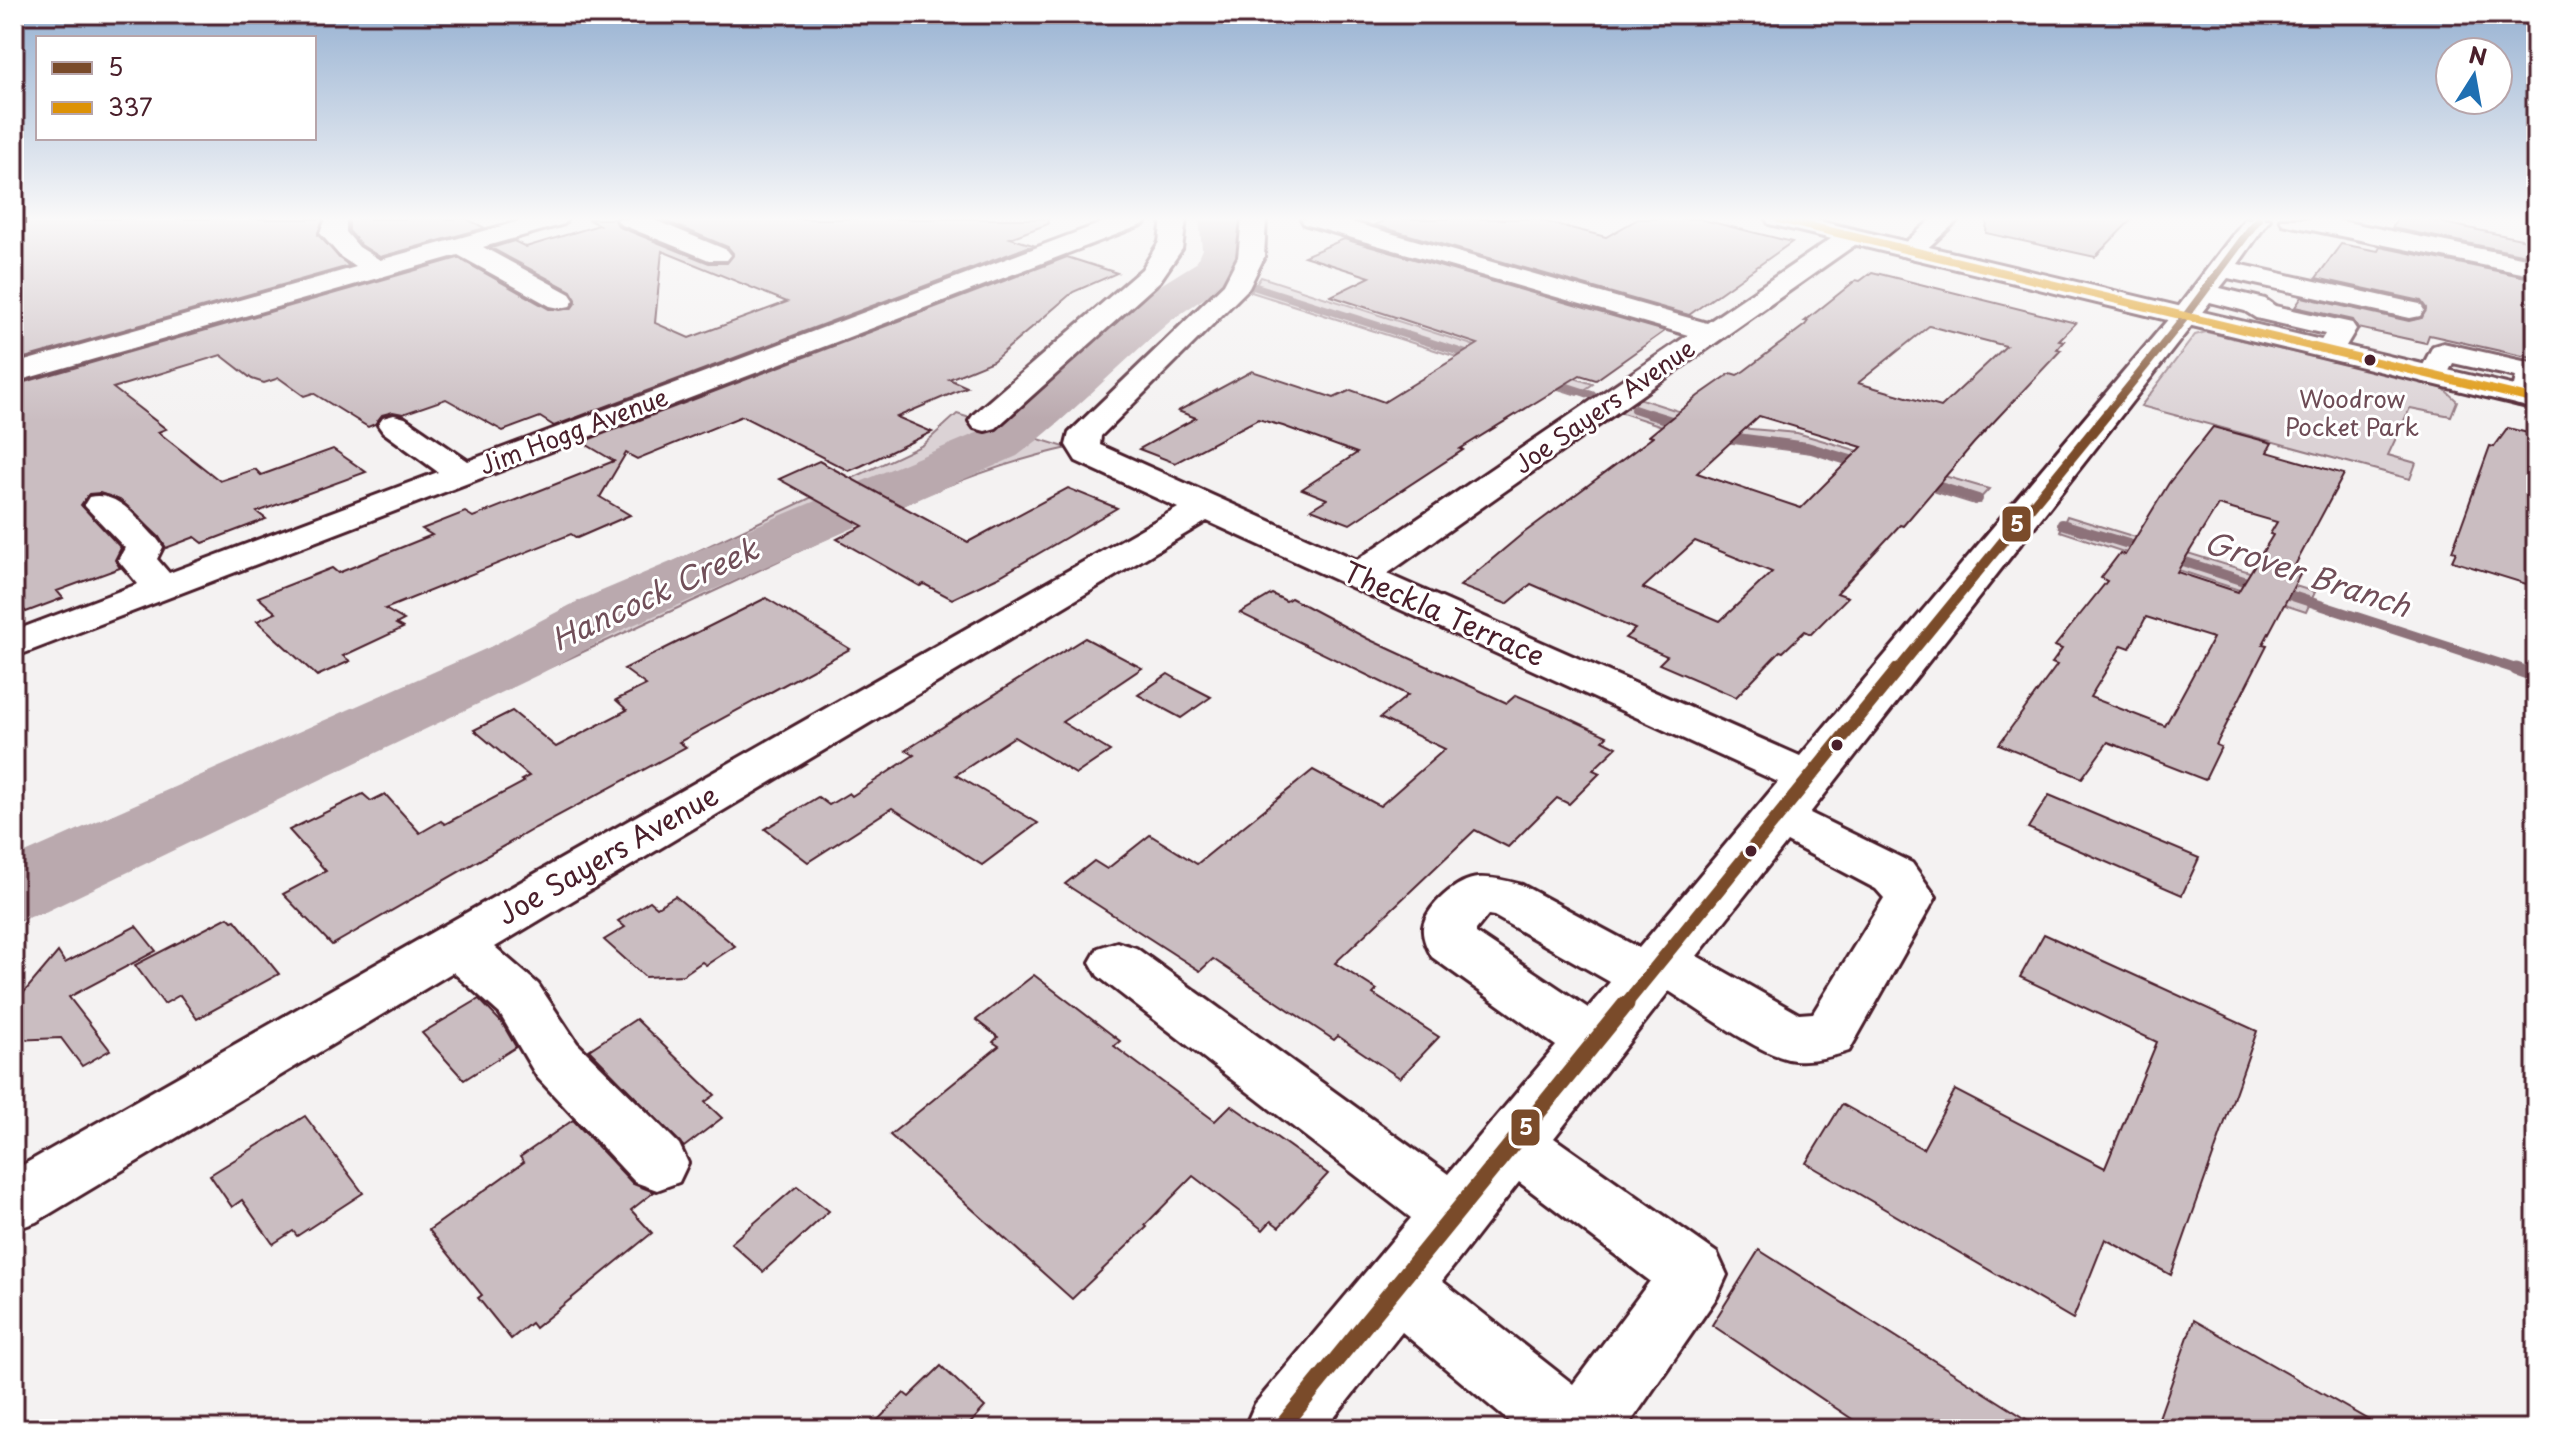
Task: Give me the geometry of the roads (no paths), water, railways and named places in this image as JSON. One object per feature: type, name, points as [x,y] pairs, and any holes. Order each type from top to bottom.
[{"type":"street","points":[[14,373],[319,286]]},
{"type":"street","points":[[535,286],[560,300]]},
{"type":"street","name":"Jim Hogg Avenue","points":[[14,645],[958,286]]},
{"type":"street","points":[[985,421],[1138,286]]},
{"type":"street","name":"Theckla Terrace","points":[[1236,286],[1085,433],[1083,445],[1096,459],[1359,576],[1794,798],[1894,876],[1911,897],[1829,1035],[1791,1037],[1655,969]]},
{"type":"street","points":[[1549,286],[1712,333]]},
{"type":"street","name":"Joe Sayers Avenue","points":[[1359,576],[1712,333],[1765,286]]},
{"type":"street","points":[[2100,286],[2195,304],[2335,342],[2433,375],[2443,352],[2532,372],[2531,398]]},
{"type":"street","points":[[1280,1429],[2209,286]]},
{"type":"street","points":[[2302,286],[2410,310]]},
{"type":"street","points":[[2195,304],[2255,305],[2266,312],[2342,329],[2335,342]]},
{"type":"street","points":[[394,425],[464,474]]},
{"type":"street","points":[[102,505],[144,547],[137,560],[163,589]]},
{"type":"street","name":"Joe Sayers Avenue","points":[[14,1202],[1203,508]]},
{"type":"street","points":[[1595,1043],[1451,943],[1449,925],[1476,896],[1504,898],[1655,969]]},
{"type":"street","points":[[455,944],[519,999],[557,1060],[657,1163]]},
{"type":"street","points":[[1117,962],[1455,1215]]},
{"type":"street","points":[[1513,1143],[1694,1275],[1583,1429]]},
{"type":"street","points":[[1397,1286],[1573,1429]]},
{"type":"waterway","name":"Hancock Creek","points":[[14,892],[514,661],[601,615],[998,444],[1042,411],[1167,301],[1191,286]]},
{"type":"waterway","name":"Grover Branch","points":[[1256,287],[1479,358]]},
{"type":"waterway","name":"Grover Branch","points":[[1549,381],[1592,395]]},
{"type":"waterway","name":"Grover Branch","points":[[1634,409],[1649,414]]},
{"type":"waterway","name":"Grover Branch","points":[[1649,414],[1681,424]]},
{"type":"waterway","name":"Grover Branch","points":[[1649,414],[1655,416]]},
{"type":"waterway","name":"Grover Branch","points":[[1722,436],[1807,447],[1864,464]]},
{"type":"waterway","name":"Grover Branch","points":[[1924,482],[1978,499]]},
{"type":"waterway","name":"Grover Branch","points":[[2062,524],[2145,549]]},
{"type":"waterway","name":"Grover Branch","points":[[2170,557],[2259,586]]},
{"type":"waterway","name":"Grover Branch","points":[[2277,591],[2518,670]]},
{"type":"waterway","name":"Grover Branch","points":[[2518,670],[2522,671]]},
{"type":"waterway","name":"Grover Branch","points":[[2518,670],[2536,676]]},
{"type":"park label","name":"Woodrow Pocket Park","points":[[2352,414]]}]
